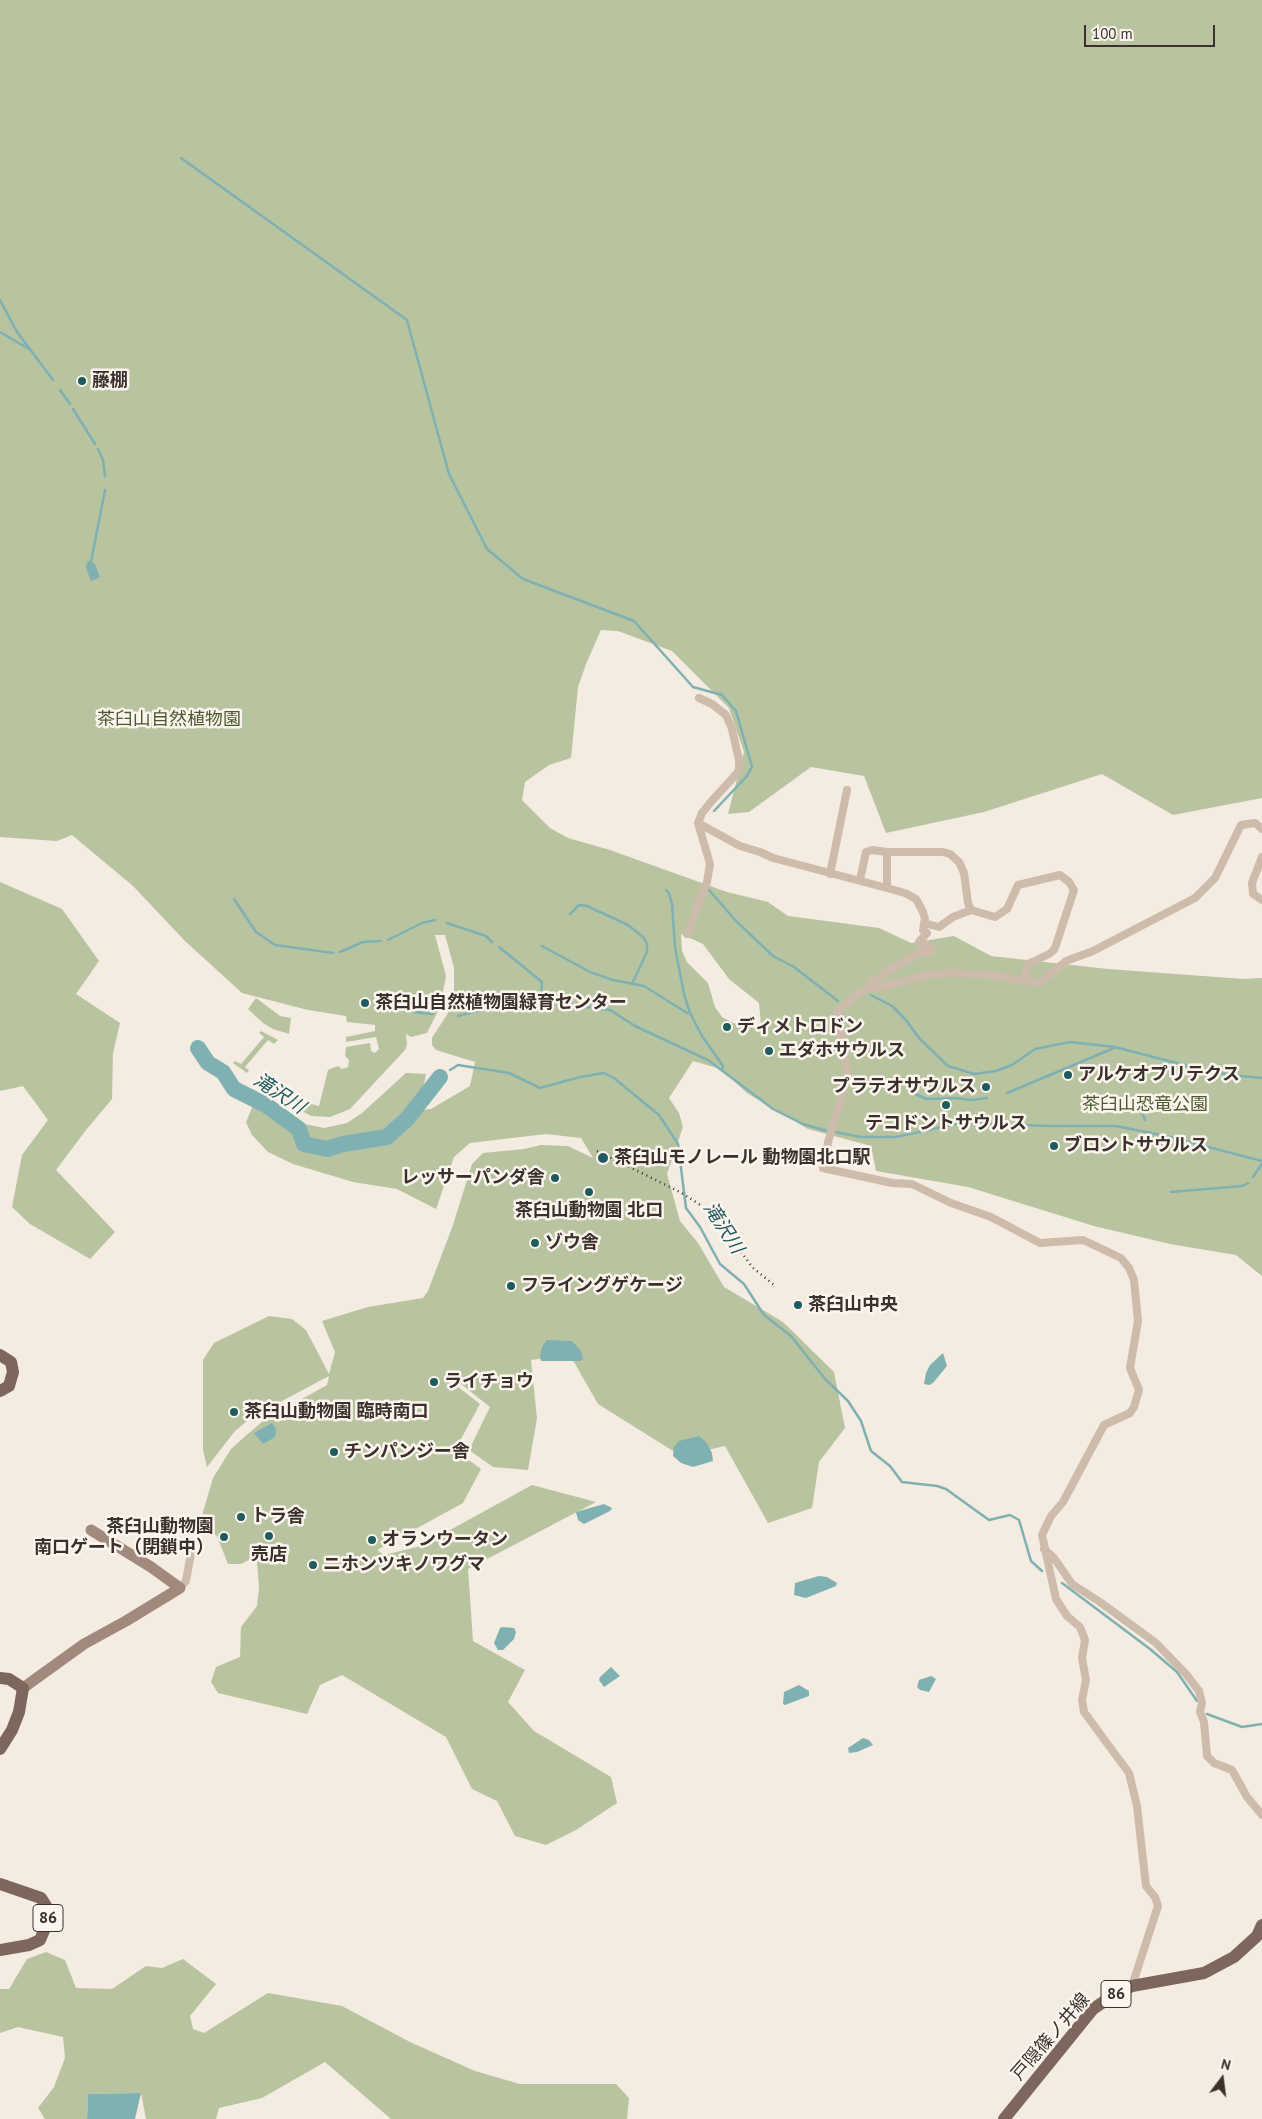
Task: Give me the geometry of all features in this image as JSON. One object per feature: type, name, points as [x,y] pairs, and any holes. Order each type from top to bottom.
[{"type":"main road","points":[[0,1355],[11,1362],[13,1372],[8,1386],[0,1391]]},
{"type":"main road","points":[[0,1678],[9,1679],[23,1688],[19,1712],[12,1730],[0,1749]]},
{"type":"main road","name":"86","points":[[0,1884],[41,1898],[48,1909],[48,1919],[40,1940],[28,1945],[0,1950]]},
{"type":"main road","name":"戸隠篠ノ井線","points":[[1004,2119],[1093,2009],[1115,1994],[1132,1986],[1204,1973],[1234,1957],[1257,1936],[1262,1925]]},
{"type":"street","points":[[687,934],[707,882],[710,864],[698,823],[702,813],[739,771],[739,760],[732,729],[726,715],[712,704],[699,698]]},
{"type":"street","points":[[830,874],[847,790]]},
{"type":"street","points":[[698,823],[740,846],[773,858],[830,874],[860,880],[905,893],[916,899],[923,912],[923,930],[927,933],[919,942],[931,947],[931,952],[919,952],[873,981],[870,987]]},
{"type":"street","points":[[1132,1986],[1158,1906],[1155,1897],[1146,1886],[1137,1806],[1129,1773],[1084,1712],[1082,1700],[1086,1680],[1082,1658],[1085,1640],[1080,1628],[1066,1616],[1056,1599],[1042,1535],[1045,1525],[1063,1502],[1094,1445],[1098,1432],[1104,1425],[1130,1413],[1134,1407],[1139,1390],[1130,1368],[1138,1321],[1134,1280],[1129,1268],[1121,1258],[1083,1240],[1040,1243],[991,1217],[952,1203],[912,1184],[892,1183],[823,1168],[828,1142],[848,1076],[837,1012],[862,991],[870,987],[877,988],[945,973],[989,975],[1040,983],[1066,961],[1093,951],[1195,898],[1215,878],[1240,825],[1255,823],[1262,828]]},
{"type":"street","points":[[860,880],[866,852],[872,850],[887,852],[943,852],[950,854],[958,862],[964,873],[968,903],[971,910]]},
{"type":"street","points":[[887,852],[887,888]]},
{"type":"street","points":[[1262,857],[1252,883],[1253,894],[1262,900]]},
{"type":"street","points":[[924,923],[939,927],[953,917],[971,910],[994,917],[1007,909],[1018,885],[1060,875],[1069,882],[1074,890],[1054,950],[1028,964],[1024,981]]},
{"type":"street","points":[[91,1530],[180,1588]]},
{"type":"street","points":[[23,1688],[84,1644],[180,1588],[186,1581],[194,1542]]},
{"type":"street","points":[[1044,1549],[1054,1558],[1072,1584],[1149,1638],[1186,1674],[1200,1691],[1202,1703],[1200,1712],[1204,1722],[1207,1756],[1214,1763],[1232,1770],[1247,1798],[1262,1815]]},
{"type":"green space","points":[[0,0],[1262,0],[1262,798],[1173,815],[1102,774],[984,812],[886,833],[864,776],[811,767],[749,812],[728,814],[744,752],[729,708],[672,651],[618,631],[601,630],[578,687],[571,758],[549,765],[525,782],[522,800],[550,828],[568,838],[610,850],[727,892],[768,902],[788,916],[879,928],[911,943],[954,936],[991,956],[1108,969],[1244,979],[1262,978],[1262,1276],[1236,1255],[1170,1244],[1094,1226],[968,1187],[876,1171],[871,1146],[808,1129],[747,1093],[721,1069],[693,1061],[669,1098],[679,1113],[683,1127],[667,1174],[680,1221],[698,1243],[724,1287],[783,1322],[834,1372],[845,1428],[819,1462],[812,1508],[768,1523],[725,1446],[681,1456],[598,1404],[570,1355],[531,1360],[537,1418],[528,1470],[493,1467],[469,1450],[490,1407],[451,1376],[444,1376],[480,1404],[455,1450],[481,1469],[463,1503],[377,1550],[384,1555],[421,1546],[532,1485],[596,1502],[468,1569],[473,1641],[525,1670],[508,1702],[534,1731],[611,1777],[617,1803],[576,1830],[546,1845],[515,1836],[497,1801],[472,1789],[446,1737],[342,1675],[320,1685],[307,1714],[218,1693],[211,1682],[216,1667],[240,1657],[241,1627],[257,1606],[259,1588],[257,1561],[281,1547],[286,1564],[290,1549],[282,1543],[241,1564],[228,1564],[217,1536],[201,1527],[203,1512],[213,1478],[231,1449],[242,1439],[263,1421],[327,1385],[329,1376],[252,1417],[235,1431],[207,1467],[203,1450],[203,1360],[214,1343],[269,1316],[292,1319],[306,1330],[329,1374],[335,1352],[322,1321],[368,1307],[423,1298],[428,1291],[453,1225],[472,1164],[483,1153],[524,1149],[541,1145],[568,1146],[593,1158],[581,1138],[546,1134],[470,1143],[454,1157],[436,1209],[397,1189],[353,1182],[293,1164],[268,1152],[252,1135],[246,1122],[257,1096],[300,1123],[324,1128],[347,1123],[362,1113],[406,1073],[426,1074],[419,1110],[431,1109],[470,1086],[475,1062],[436,1050],[432,1045],[432,1038],[448,1013],[454,991],[454,968],[445,935],[435,935],[446,976],[440,1007],[427,1033],[411,1037],[406,1034],[407,1045],[405,1050],[350,1109],[330,1117],[311,1116],[291,1105],[292,1099],[319,1106],[328,1070],[338,1066],[342,1069],[348,1067],[349,1060],[345,1056],[346,1047],[370,1043],[371,1051],[375,1053],[379,1049],[376,1037],[346,1042],[346,1037],[375,1031],[375,1025],[347,1022],[346,1016],[308,1010],[242,993],[185,941],[133,886],[72,835],[57,841],[0,837]],"holes":[[[681,934],[703,944],[729,979],[759,1003],[761,1025],[753,1026],[733,1023],[722,1017],[715,1007],[708,983],[687,962],[682,951]]]},
{"type":"green space","points":[[0,882],[62,909],[99,961],[76,994],[120,1023],[113,1053],[112,1099],[56,1170],[115,1232],[90,1259],[30,1224],[12,1207],[22,1155],[48,1120],[23,1086],[0,1091]]},
{"type":"green space","points":[[256,998],[280,1016],[291,1018],[289,1034],[273,1029],[263,1023],[248,1009]]},
{"type":"green space","points":[[261,1031],[278,1040],[274,1044],[268,1040],[245,1067],[249,1070],[247,1073],[233,1063],[235,1061],[241,1064],[264,1037],[259,1033]]},
{"type":"green space","points":[[46,1952],[65,1960],[76,1988],[112,1989],[146,1966],[162,1968],[183,1959],[216,1984],[190,2016],[193,2029],[204,2033],[268,1993],[342,2006],[410,2042],[475,2071],[520,2084],[616,2084],[629,2098],[627,2119],[391,2119],[325,2062],[262,2098],[219,2108],[216,2119],[146,2119],[141,2093],[88,2094],[87,2119],[45,2119],[38,2108],[54,2087],[65,2058],[63,2037],[18,2027],[0,2033],[0,1989],[9,1989],[27,1959]]},
{"type":"water","points":[[89,561],[95,564],[100,577],[91,581],[86,568]]},
{"type":"water","points":[[547,1340],[572,1341],[581,1351],[583,1359],[580,1361],[541,1361],[542,1347]]},
{"type":"water","points":[[943,1353],[947,1366],[933,1383],[929,1385],[924,1384],[930,1365]]},
{"type":"water","points":[[272,1423],[276,1429],[275,1437],[263,1444],[254,1433]]},
{"type":"water","points":[[699,1436],[707,1443],[712,1453],[713,1461],[693,1467],[681,1463],[673,1456],[674,1447],[679,1441]]},
{"type":"water","points":[[604,1504],[612,1508],[610,1511],[584,1524],[578,1520],[576,1512]]},
{"type":"water","points":[[819,1576],[827,1577],[837,1583],[836,1586],[806,1598],[794,1595],[795,1583]]},
{"type":"water","points":[[502,1627],[514,1628],[516,1632],[514,1639],[503,1650],[498,1650],[494,1643]]},
{"type":"water","points":[[611,1667],[620,1676],[604,1687],[599,1680],[600,1677]]},
{"type":"water","points":[[931,1676],[936,1679],[929,1692],[920,1690],[917,1687],[919,1680]]},
{"type":"water","points":[[799,1685],[809,1691],[809,1696],[785,1705],[783,1704],[784,1692]]},
{"type":"water","points":[[863,1738],[869,1740],[873,1745],[857,1752],[849,1753],[848,1748]]},
{"type":"water","points":[[141,2093],[135,2119],[87,2119],[88,2094]]},
{"type":"waterway","points":[[181,158],[407,320],[449,474],[487,549],[523,579],[634,621],[693,687],[722,695],[736,711],[752,767],[746,777],[714,811]]},
{"type":"waterway","points":[[0,300],[17,332],[53,380]]},
{"type":"waterway","points":[[0,332],[29,349]]},
{"type":"waterway","points":[[60,390],[70,404]]},
{"type":"waterway","points":[[73,409],[95,444]]},
{"type":"waterway","points":[[98,449],[103,460],[105,476]]},
{"type":"waterway","points":[[91,562],[105,490]]},
{"type":"waterway","points":[[666,890],[669,893],[672,904],[675,947],[684,994],[690,1013],[702,1036],[723,1066],[722,1070]]},
{"type":"waterway","points":[[709,890],[736,921],[773,956],[794,967],[838,1001]]},
{"type":"waterway","points":[[234,899],[256,932],[275,945],[333,953]]},
{"type":"waterway","points":[[570,914],[579,905],[587,906],[628,925],[643,937],[647,944],[647,952],[633,982]]},
{"type":"waterway","points":[[388,940],[422,923],[435,920]]},
{"type":"waterway","points":[[447,923],[486,936],[492,942]]},
{"type":"waterway","points":[[340,952],[363,942],[380,941]]},
{"type":"waterway","points":[[542,946],[590,972],[613,980],[644,986],[687,1013],[690,1013]]},
{"type":"waterway","points":[[499,947],[542,982],[541,1000]]},
{"type":"waterway","points":[[871,995],[892,1006],[906,1020],[919,1038],[948,1066],[974,1074],[996,1071],[1012,1065],[1035,1049],[1070,1042],[1115,1047],[1203,1070],[1262,1078]]},
{"type":"waterway","points":[[458,1016],[509,1003],[531,1000],[610,1010],[635,1026],[708,1060],[773,1109],[803,1124],[827,1131]]},
{"type":"waterway","points":[[414,1012],[433,1014]]},
{"type":"waterway","name":"滝沢川","points":[[198,1048],[208,1063],[223,1072],[234,1089],[266,1105],[299,1129],[304,1144],[327,1149],[343,1144],[387,1137],[407,1119],[440,1077]]},
{"type":"waterway","points":[[1007,1093],[1114,1048]]},
{"type":"waterway","name":"滝沢川","points":[[450,1070],[458,1065],[509,1073],[540,1088],[580,1077],[604,1073],[614,1078],[659,1115],[678,1144],[686,1208],[700,1227],[720,1264],[744,1284],[764,1315],[791,1336],[825,1379],[848,1401],[861,1421],[871,1451],[890,1466],[902,1482],[937,1486],[946,1489],[989,1520],[1010,1515],[1019,1520],[1031,1561],[1042,1571]]},
{"type":"waterway","points":[[908,1091],[927,1099],[955,1098],[971,1100],[987,1098]]},
{"type":"waterway","points":[[1137,1101],[1145,1120]]},
{"type":"waterway","points":[[835,1132],[861,1137],[896,1137],[961,1123],[1116,1126],[1166,1136],[1262,1161]]},
{"type":"waterway","points":[[1253,1177],[1262,1164]]},
{"type":"waterway","points":[[1171,1192],[1242,1186],[1248,1183]]},
{"type":"waterway","points":[[1062,1583],[1150,1649],[1177,1672],[1197,1701]]},
{"type":"waterway","points":[[1207,1714],[1242,1727],[1262,1724]]},
{"type":"railway","points":[[597,1151],[680,1192],[722,1221],[752,1267],[774,1285]]},
{"type":"place","name":"藤棚","points":[[82,381]]},
{"type":"place","name":"茶臼山自然植物園緑育センター","points":[[365,1003]]},
{"type":"place","name":"ディメトロドン","points":[[727,1027]]},
{"type":"place","name":"エダホサウルス","points":[[769,1051]]},
{"type":"place","name":"アルケオプリテクス","points":[[1068,1075]]},
{"type":"place","name":"プラテオサウルス","points":[[986,1087]]},
{"type":"place","name":"テコドントサウルス","points":[[946,1105]]},
{"type":"place","name":"ブロントサウルス","points":[[1054,1146]]},
{"type":"place","name":"茶臼山モノレール 動物園北口駅","points":[[603,1158]]},
{"type":"place","name":"レッサーパンダ舎","points":[[555,1178]]},
{"type":"place","name":"茶臼山動物園 北口","points":[[589,1192]]},
{"type":"place","name":"ゾウ舎","points":[[535,1243]]},
{"type":"place","name":"フライングゲケージ","points":[[511,1286]]},
{"type":"place","name":"茶臼山中央","points":[[798,1305]]},
{"type":"place","name":"ライチョウ","points":[[434,1382]]},
{"type":"place","name":"茶臼山動物園 臨時南口","points":[[234,1412]]},
{"type":"place","name":"チンパンジー舎","points":[[334,1452]]},
{"type":"place","name":"トラ舎","points":[[241,1517]]},
{"type":"place","name":"売店","points":[[269,1536]]},
{"type":"place","name":"茶臼山動物園 南口ゲート（閉鎖中）","points":[[224,1537]]},
{"type":"place","name":"オランウータン","points":[[372,1540]]},
{"type":"place","name":"ニホンツキノワグマ","points":[[313,1565]]},
{"type":"park label","name":"茶臼山自然植物園","points":[[169,720]]},
{"type":"park label","name":"茶臼山恐竜公園","points":[[1145,1105]]}]
